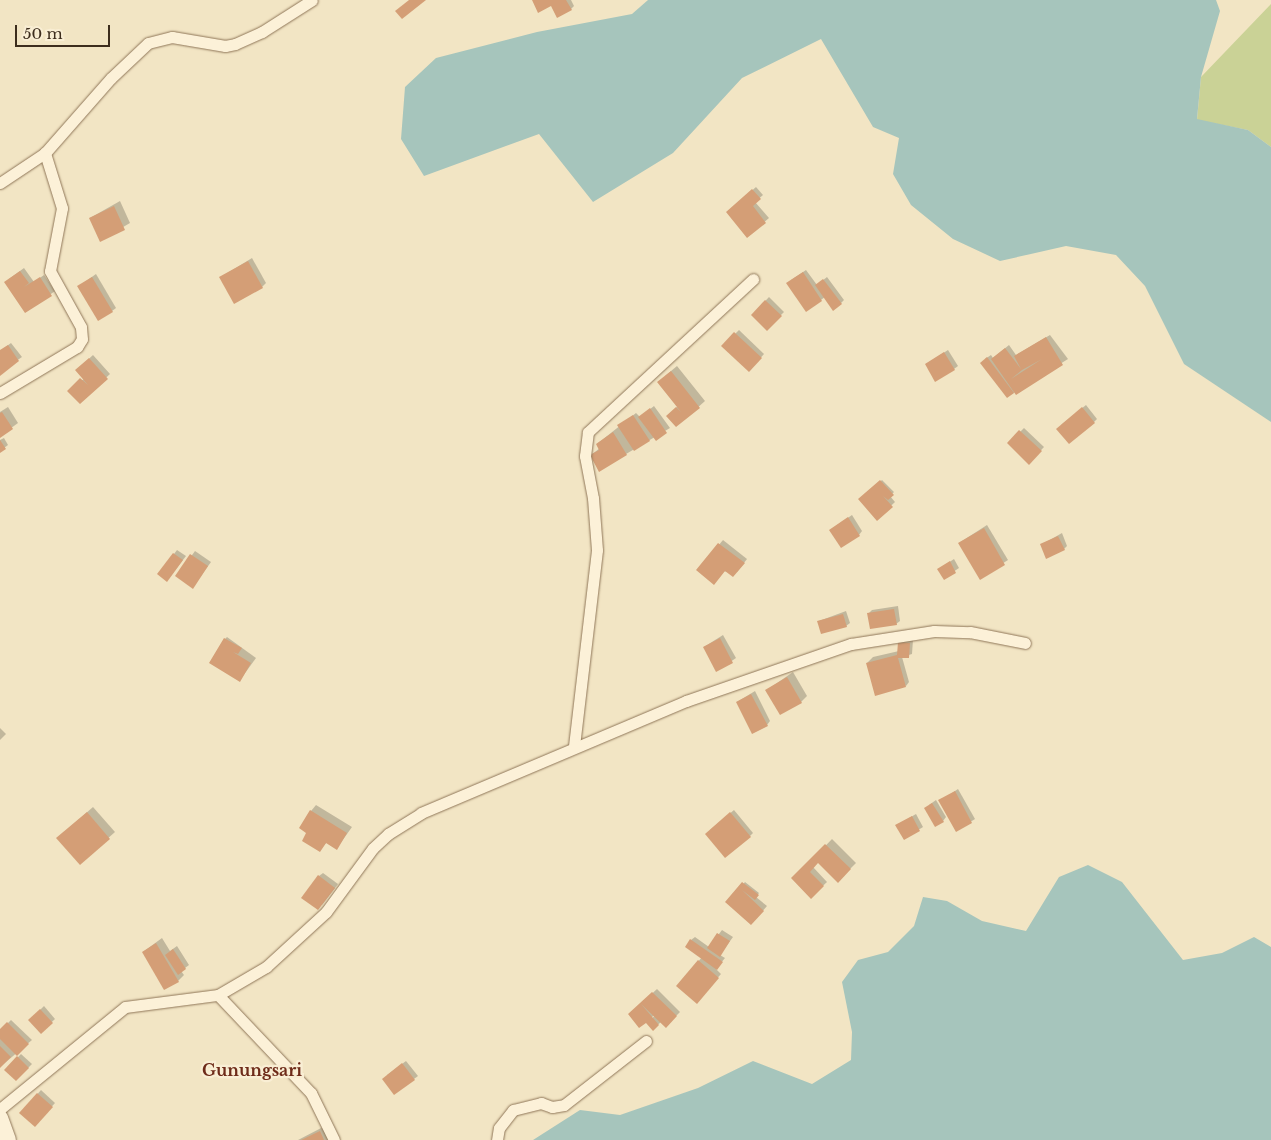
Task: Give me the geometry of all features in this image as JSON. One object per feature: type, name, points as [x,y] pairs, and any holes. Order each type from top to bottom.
[{"type":"street","points":[[0,183],[45,153],[111,78],[148,43],[172,37],[225,46],[235,44],[262,32],[312,0]]},
{"type":"street","points":[[0,393],[77,347],[82,339],[81,327],[50,271],[62,208],[45,153]]},
{"type":"street","points":[[574,746],[597,550],[593,498],[584,456],[588,432],[752,280]]},
{"type":"street","points":[[0,1110],[125,1007],[218,995],[266,967],[294,944],[326,912],[373,848],[399,826],[421,813],[574,746],[686,701],[851,644],[934,630],[970,632],[1025,643]]},
{"type":"street","points":[[218,995],[311,1093],[334,1140]]},
{"type":"street","points":[[497,1140],[499,1128],[513,1110],[541,1103],[552,1107],[564,1105],[646,1041]]},
{"type":"street","points":[[0,1118],[8,1140]]},
{"type":"green space","points":[[1271,4],[1271,147],[1248,130],[1197,120],[1201,77]]},
{"type":"water","points":[[648,0],[1216,0],[1220,11],[1201,77],[1197,119],[1248,130],[1271,147],[1271,422],[1184,364],[1145,286],[1116,255],[1066,246],[1000,261],[953,239],[911,205],[893,174],[899,138],[873,127],[821,39],[742,78],[673,153],[593,202],[539,134],[424,176],[401,139],[405,87],[436,58],[537,32],[632,14]]},
{"type":"water","points":[[1088,865],[1122,882],[1183,960],[1222,953],[1254,937],[1271,947],[1271,1140],[533,1140],[580,1110],[620,1115],[698,1088],[753,1061],[812,1084],[851,1060],[852,1032],[842,982],[858,960],[888,952],[914,926],[923,897],[947,901],[982,921],[1026,931],[1059,877]]},
{"type":"building","points":[[409,0],[426,0],[402,19],[395,11]]},
{"type":"building","points":[[532,0],[566,0],[572,10],[557,18],[551,6],[538,13]]},
{"type":"building","points":[[752,189],[761,199],[753,206],[766,223],[747,238],[726,212]]},
{"type":"building","points":[[114,206],[125,230],[100,242],[89,218]]},
{"type":"building","points":[[248,261],[263,288],[234,304],[219,277]]},
{"type":"building","points":[[20,271],[29,283],[24,287],[40,277],[52,296],[25,313],[4,282]]},
{"type":"building","points":[[803,272],[822,301],[806,312],[786,283]]},
{"type":"building","points":[[92,277],[113,312],[98,321],[77,286]]},
{"type":"building","points":[[823,279],[842,304],[833,311],[815,285]]},
{"type":"building","points":[[765,300],[782,316],[767,331],[751,315]]},
{"type":"building","points":[[734,332],[762,358],[749,372],[721,346]]},
{"type":"building","points":[[1046,337],[1063,365],[1016,395],[991,359],[1005,348],[1021,369],[1014,356]],"holes":[[[1042,359],[1011,379],[1022,370]]]},
{"type":"building","points":[[8,345],[19,361],[0,376],[0,350]]},
{"type":"building","points":[[944,352],[955,370],[935,382],[925,364]]},
{"type":"building","points":[[987,357],[1014,393],[1007,398],[980,363]]},
{"type":"building","points":[[89,358],[108,379],[80,404],[67,391],[80,378],[88,385],[75,370]]},
{"type":"building","points":[[671,371],[700,408],[676,427],[666,416],[676,407],[681,412],[657,382]]},
{"type":"building","points":[[1082,407],[1095,423],[1069,444],[1056,429]]},
{"type":"building","points":[[650,408],[667,433],[656,441],[638,417]]},
{"type":"building","points":[[2,412],[13,429],[0,438],[0,413]]},
{"type":"building","points":[[633,415],[650,441],[634,451],[617,425]]},
{"type":"building","points":[[1019,430],[1042,451],[1029,465],[1007,443]]},
{"type":"building","points":[[613,432],[627,455],[599,472],[590,455],[599,450],[596,444]]},
{"type":"building","points":[[0,440],[6,449],[0,453]]},
{"type":"building","points":[[880,480],[894,495],[888,500],[883,496],[893,507],[877,521],[858,499]]},
{"type":"building","points":[[848,517],[860,536],[841,548],[829,530]]},
{"type":"building","points":[[984,528],[1005,565],[980,580],[958,543]]},
{"type":"building","points":[[1058,536],[1065,550],[1046,559],[1040,544]]},
{"type":"building","points":[[718,543],[745,563],[733,577],[725,571],[714,585],[696,570]]},
{"type":"building","points":[[173,553],[183,560],[167,582],[157,574]]},
{"type":"building","points":[[190,554],[208,566],[193,589],[175,576]]},
{"type":"building","points":[[950,561],[956,573],[944,580],[937,569]]},
{"type":"building","points":[[894,609],[897,625],[870,629],[867,613]]},
{"type":"building","points":[[843,614],[847,627],[821,634],[817,621]]},
{"type":"building","points":[[224,638],[242,648],[238,654],[233,652],[251,663],[240,682],[209,663]]},
{"type":"building","points":[[720,638],[733,663],[716,672],[703,647]]},
{"type":"building","points":[[898,642],[910,643],[909,658],[898,658],[906,687],[875,696],[866,663],[897,655]]},
{"type":"building","points":[[787,677],[802,703],[780,715],[765,690]]},
{"type":"building","points":[[751,694],[768,726],[752,734],[736,702]]},
{"type":"building","points":[[955,791],[972,823],[956,832],[938,800]]},
{"type":"building","points":[[932,803],[944,822],[935,827],[924,808]]},
{"type":"building","points":[[310,810],[347,833],[337,850],[326,843],[320,852],[302,841],[306,833],[299,828]]},
{"type":"building","points":[[87,812],[110,839],[80,865],[56,838]]},
{"type":"building","points":[[730,812],[751,837],[725,858],[705,834]]},
{"type":"building","points":[[912,816],[920,831],[904,840],[895,825]]},
{"type":"building","points":[[825,844],[851,869],[838,883],[818,863],[810,872],[824,886],[811,899],[791,878]]},
{"type":"building","points":[[318,875],[335,888],[318,910],[301,898]]},
{"type":"building","points":[[742,882],[759,895],[755,900],[742,890],[764,911],[751,925],[725,902]]},
{"type":"building","points":[[717,933],[730,941],[720,957],[707,948]]},
{"type":"building","points":[[690,939],[723,962],[717,970],[685,947]]},
{"type":"building","points":[[156,943],[179,982],[164,990],[142,952]]},
{"type":"building","points":[[173,949],[186,969],[178,975],[165,955]]},
{"type":"building","points":[[698,960],[719,978],[697,1004],[676,986]]},
{"type":"building","points":[[652,992],[677,1016],[666,1028],[641,1004],[659,1025],[653,1031],[646,1023],[639,1028],[628,1014]]},
{"type":"building","points":[[40,1009],[53,1023],[41,1034],[28,1020]]},
{"type":"building","points":[[7,1022],[29,1044],[17,1056],[0,1039],[0,1029]]},
{"type":"building","points":[[0,1046],[11,1057],[0,1068]]},
{"type":"building","points":[[17,1056],[29,1068],[16,1081],[4,1070]]},
{"type":"building","points":[[402,1063],[415,1080],[394,1095],[382,1079]]},
{"type":"building","points":[[37,1093],[53,1107],[35,1127],[19,1113]]},
{"type":"building","points":[[320,1131],[324,1140],[301,1140]]},
{"type":"district","name":"Gunungsari","points":[[252,1070]]}]
